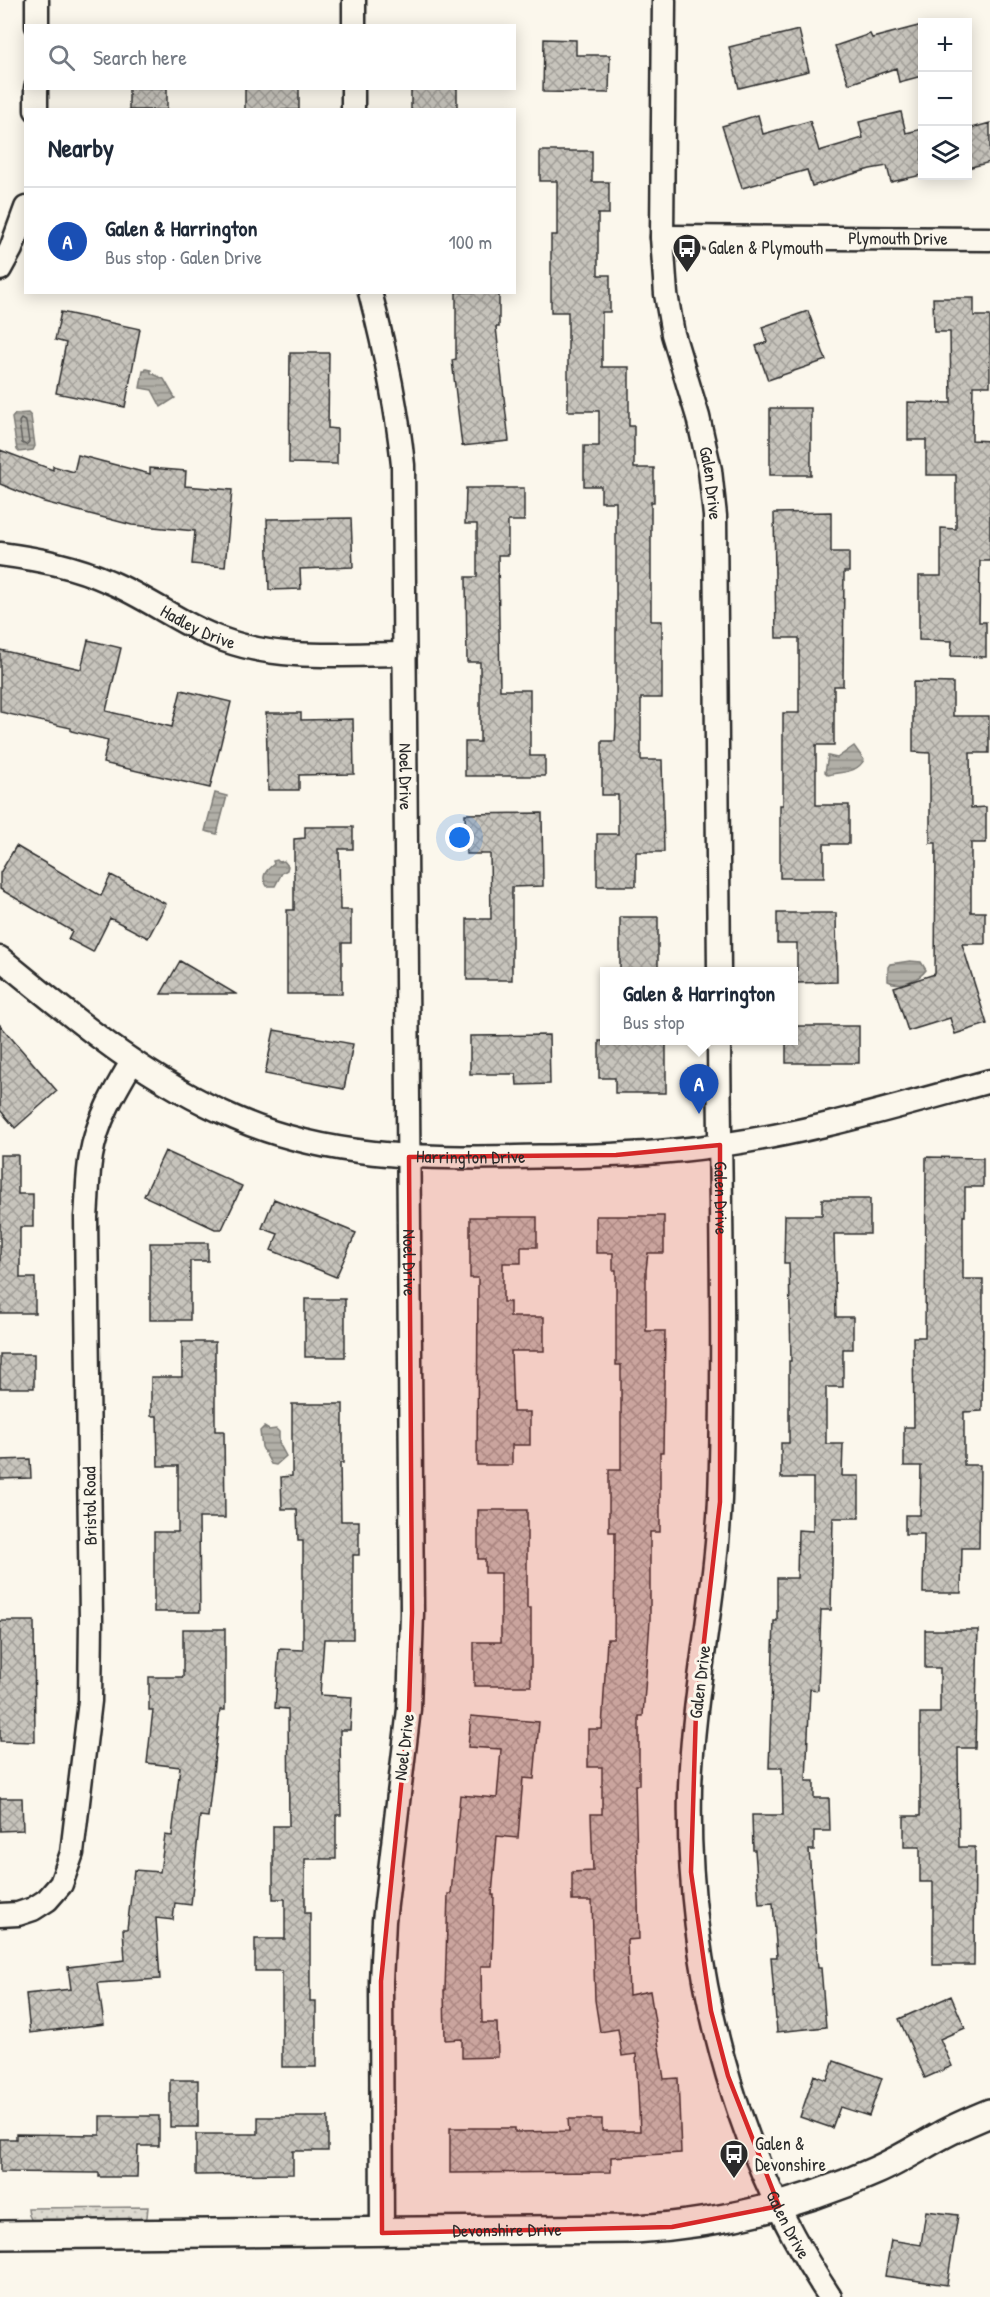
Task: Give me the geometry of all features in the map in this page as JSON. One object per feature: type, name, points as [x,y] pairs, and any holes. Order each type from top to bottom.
[{"type":"street","points":[[37,0],[37,24]]},
{"type":"street","points":[[354,0],[354,24]]},
{"type":"street","name":"Galen Drive","points":[[664,0],[662,237],[666,294],[673,334],[698,417],[710,470],[715,516],[718,967]]},
{"type":"street","points":[[36,90],[36,108]]},
{"type":"street","points":[[353,90],[353,108]]},
{"type":"street","points":[[0,269],[11,249],[24,213]]},
{"type":"street","name":"Plymouth Drive","points":[[662,237],[990,239]]},
{"type":"street","name":"Noel Drive","points":[[371,294],[390,368],[398,413],[403,465],[412,1613],[409,1709],[384,1921],[381,1981],[382,2233]]},
{"type":"street","name":"Hadley Drive","points":[[0,554],[43,560],[112,582],[195,629],[226,641],[263,650],[303,655],[405,654]]},
{"type":"street","name":"Harrington Drive","points":[[0,958],[132,1062],[176,1090],[238,1119],[300,1140],[360,1152],[409,1157],[467,1158],[616,1155],[683,1150],[795,1132],[990,1081]]},
{"type":"street","name":"Galen Drive","points":[[719,1045],[722,1388],[720,1502],[713,1590],[695,1722],[690,1787],[692,1872],[699,1946],[711,2011],[728,2076],[751,2143],[779,2206],[830,2297]]},
{"type":"street","name":"Bristol Road","points":[[0,1915],[18,1914],[33,1909],[48,1900],[61,1884],[72,1853],[90,1689],[86,1217],[91,1156],[100,1120],[132,1062]]},
{"type":"street","name":"Devonshire Drive","points":[[0,2235],[635,2229],[707,2222],[779,2206],[822,2193],[876,2170],[990,2112]]},
{"type":"highlighted area","points":[[720,1145],[720,1502],[696,1711],[691,1872],[711,2011],[728,2076],[779,2206],[672,2227],[382,2233],[381,1981],[409,1709],[412,1613],[409,1157],[616,1155]]},
{"type":"shaded area","points":[[148,2207],[147,2217],[143,2220],[32,2221],[28,2208]]},
{"type":"water","points":[[146,369],[164,379],[175,398],[161,407],[152,390],[140,388],[143,371]]},
{"type":"water","points":[[28,413],[31,416],[35,446],[33,450],[19,452],[12,418],[15,414]]},
{"type":"water","points":[[854,746],[864,760],[857,768],[828,775],[825,772],[828,756],[837,758]]},
{"type":"water","points":[[215,793],[227,796],[217,834],[205,831]]},
{"type":"water","points":[[273,861],[284,861],[288,866],[287,870],[282,873],[275,886],[267,886],[264,880],[265,874],[274,864]]},
{"type":"water","points":[[921,962],[926,970],[923,974],[908,982],[888,981],[890,964]]},
{"type":"water","points":[[264,1427],[269,1430],[276,1429],[279,1432],[279,1443],[286,1456],[276,1465],[271,1464],[262,1447],[260,1431]]},
{"type":"building","points":[[918,26],[918,77],[899,82],[896,68],[849,84],[835,46],[870,34],[872,38]]},
{"type":"building","points":[[799,30],[809,71],[739,88],[729,47]]},
{"type":"building","points":[[544,39],[576,40],[576,55],[610,55],[609,93],[543,92]]},
{"type":"building","points":[[129,90],[167,90],[167,108],[129,108]]},
{"type":"building","points":[[245,90],[299,90],[299,108],[245,108]]},
{"type":"building","points":[[411,90],[457,90],[457,108],[411,108]]},
{"type":"building","points":[[901,112],[906,133],[918,130],[918,176],[891,182],[887,166],[812,186],[807,170],[742,188],[722,126],[758,115],[763,134],[810,121],[819,151],[863,138],[859,122]]},
{"type":"building","points":[[990,123],[990,162],[972,167],[972,128]]},
{"type":"building","points":[[540,151],[592,151],[592,182],[609,182],[609,214],[598,214],[598,275],[610,275],[610,312],[602,312],[602,367],[629,367],[629,426],[634,426],[634,468],[654,468],[654,502],[651,502],[651,621],[662,621],[662,698],[641,698],[641,760],[662,760],[664,852],[636,852],[636,886],[597,886],[597,834],[618,834],[618,795],[602,795],[602,741],[615,741],[616,725],[616,502],[601,502],[601,486],[584,486],[584,446],[599,446],[599,411],[568,411],[568,312],[551,312],[551,235],[557,235],[557,181],[540,181]]},
{"type":"building","points":[[456,294],[499,294],[499,327],[496,327],[509,441],[462,446],[452,360],[456,359]]},
{"type":"building","points":[[933,298],[974,298],[974,316],[990,316],[990,386],[973,386],[972,440],[990,441],[990,561],[980,561],[979,622],[986,622],[986,657],[951,656],[952,641],[919,640],[919,576],[941,576],[941,528],[956,529],[956,475],[926,475],[926,440],[908,440],[908,402],[951,403],[950,332],[934,332]]},
{"type":"building","points":[[808,311],[826,360],[768,380],[756,346],[767,342],[762,327]]},
{"type":"building","points":[[61,312],[140,329],[125,407],[56,393],[66,343],[55,340]]},
{"type":"building","points":[[290,353],[329,353],[328,428],[337,429],[337,464],[289,463]]},
{"type":"building","points":[[770,408],[811,408],[811,475],[770,475]]},
{"type":"building","points":[[0,450],[53,470],[53,466],[74,472],[78,455],[150,474],[150,468],[186,471],[185,486],[232,490],[225,567],[192,564],[195,531],[132,525],[44,502],[0,484]]},
{"type":"building","points":[[466,488],[524,488],[524,521],[508,521],[508,555],[498,555],[500,690],[530,690],[530,756],[545,756],[545,776],[465,776],[465,742],[480,742],[480,662],[467,662],[466,577],[477,577],[477,524],[465,524]]},
{"type":"building","points":[[831,512],[831,552],[849,552],[849,572],[844,572],[843,686],[834,686],[834,745],[816,745],[816,805],[849,805],[849,844],[824,844],[824,878],[780,878],[783,713],[799,713],[799,638],[776,638],[774,513]]},
{"type":"building","points":[[351,518],[353,567],[300,569],[301,589],[269,590],[267,519]]},
{"type":"building","points":[[88,640],[121,648],[106,711],[172,727],[181,690],[231,702],[210,788],[103,763],[108,740],[71,731],[71,728],[0,712],[0,650],[81,669]]},
{"type":"building","points":[[913,682],[953,683],[953,716],[989,716],[989,753],[970,753],[971,808],[986,807],[986,843],[971,843],[971,912],[985,912],[985,944],[962,944],[987,1024],[955,1034],[950,1018],[908,1031],[894,987],[935,974],[936,843],[930,843],[930,753],[913,752]]},
{"type":"building","points":[[266,713],[301,713],[301,720],[353,719],[354,774],[299,775],[299,790],[268,790]]},
{"type":"building","points":[[542,813],[543,886],[512,887],[512,980],[467,980],[467,919],[491,919],[490,854],[466,854],[465,814]]},
{"type":"building","points":[[305,827],[353,827],[353,849],[339,849],[340,910],[351,910],[351,943],[342,943],[342,994],[287,994],[287,910],[294,910],[294,839],[305,838]]},
{"type":"building","points":[[16,846],[101,896],[111,875],[166,904],[148,938],[110,918],[93,952],[68,939],[72,931],[0,889],[0,873]]},
{"type":"building","points":[[777,913],[836,913],[837,982],[798,983],[797,943],[777,943]]},
{"type":"building","points":[[620,917],[658,917],[658,967],[620,967]]},
{"type":"building","points":[[180,961],[236,994],[161,994]]},
{"type":"building","points":[[0,1025],[57,1091],[15,1128],[0,1110]]},
{"type":"building","points":[[798,1026],[859,1026],[859,1063],[786,1063],[786,1045],[798,1045]]},
{"type":"building","points":[[274,1030],[353,1044],[344,1089],[265,1074]]},
{"type":"building","points":[[549,1035],[550,1084],[517,1085],[516,1074],[470,1074],[470,1036]]},
{"type":"building","points":[[599,1041],[600,1045],[666,1045],[666,1093],[615,1093],[615,1078],[599,1078]]},
{"type":"building","points":[[165,1151],[242,1186],[222,1229],[215,1229],[144,1196]]},
{"type":"building","points":[[0,1155],[18,1155],[18,1194],[33,1194],[33,1227],[20,1227],[20,1278],[35,1278],[35,1313],[0,1313]]},
{"type":"building","points":[[926,1157],[983,1158],[983,1187],[965,1187],[965,1216],[963,1216],[963,1279],[983,1279],[983,1315],[982,1411],[964,1412],[964,1465],[980,1465],[979,1548],[962,1548],[961,1593],[923,1593],[924,1534],[905,1534],[905,1515],[920,1515],[921,1466],[904,1466],[904,1427],[914,1427],[913,1337],[925,1337]]},
{"type":"building","points":[[274,1199],[356,1233],[336,1277],[271,1250],[278,1234],[262,1228]]},
{"type":"building","points":[[822,1199],[870,1199],[870,1234],[834,1234],[836,1317],[853,1317],[853,1349],[843,1349],[843,1387],[826,1387],[826,1444],[843,1444],[842,1476],[859,1476],[859,1518],[833,1518],[831,1610],[821,1610],[818,1690],[810,1689],[806,1781],[814,1781],[814,1798],[829,1798],[830,1831],[814,1831],[814,1850],[809,1850],[818,1968],[821,1968],[826,2027],[777,2032],[771,1957],[777,1957],[773,1903],[759,1904],[752,1815],[783,1815],[782,1768],[769,1768],[774,1621],[777,1621],[777,1578],[797,1578],[798,1530],[813,1531],[813,1478],[781,1478],[781,1443],[789,1443],[789,1361],[791,1361],[789,1263],[784,1263],[785,1215],[822,1215]]},
{"type":"building","points":[[596,1216],[664,1216],[664,1253],[648,1253],[646,1270],[646,1331],[665,1331],[663,1452],[660,1452],[660,1532],[650,1532],[650,1621],[643,1716],[639,1716],[639,1785],[635,1785],[639,1939],[627,1940],[629,1995],[650,1991],[664,2079],[678,2078],[681,2153],[611,2157],[611,2172],[450,2173],[450,2128],[515,2128],[515,2132],[569,2131],[568,2119],[602,2119],[602,2131],[640,2131],[636,2054],[622,2056],[618,2029],[600,2032],[595,2000],[592,1901],[572,1901],[572,1872],[593,1871],[591,1814],[602,1814],[602,1767],[588,1767],[588,1729],[602,1729],[607,1639],[614,1639],[615,1532],[609,1532],[609,1470],[621,1470],[621,1365],[616,1365],[616,1270],[613,1270],[613,1253],[596,1253]]},
{"type":"building","points":[[470,1217],[537,1217],[537,1247],[521,1247],[521,1263],[503,1263],[503,1302],[510,1302],[510,1317],[544,1317],[544,1351],[511,1351],[513,1412],[530,1412],[530,1445],[512,1445],[512,1465],[477,1465],[478,1278],[470,1278]]},
{"type":"building","points":[[150,1243],[208,1243],[208,1261],[190,1261],[190,1320],[150,1320]]},
{"type":"building","points":[[305,1299],[345,1299],[345,1357],[305,1357]]},
{"type":"building","points":[[182,1342],[215,1342],[215,1431],[224,1431],[225,1518],[199,1518],[200,1612],[154,1612],[154,1532],[178,1532],[178,1466],[158,1466],[157,1416],[151,1416],[151,1377],[182,1377]]},
{"type":"building","points":[[0,1354],[34,1354],[34,1388],[0,1388]]},
{"type":"building","points":[[292,1404],[343,1404],[343,1463],[340,1463],[341,1521],[359,1521],[359,1555],[353,1555],[353,1639],[324,1639],[320,1695],[352,1697],[350,1730],[340,1730],[341,1815],[336,1815],[336,1859],[305,1859],[305,1913],[310,1913],[310,2001],[316,2001],[316,2067],[282,2067],[282,1971],[255,1971],[255,1939],[285,1939],[285,1899],[273,1899],[273,1826],[289,1826],[288,1709],[275,1708],[279,1649],[303,1650],[303,1541],[298,1541],[297,1509],[282,1509],[281,1477],[292,1476]]},
{"type":"building","points":[[30,1459],[31,1478],[0,1479],[0,1460]]},
{"type":"building","points":[[478,1510],[527,1510],[527,1608],[531,1608],[531,1686],[474,1686],[474,1642],[501,1642],[501,1573],[485,1573],[485,1559],[478,1559]]},
{"type":"building","points":[[0,1621],[34,1621],[35,1742],[0,1741]]},
{"type":"building","points":[[183,1629],[225,1629],[225,1710],[220,1710],[208,1817],[200,1816],[191,1905],[175,1903],[173,1920],[156,1918],[160,1979],[98,1983],[104,2024],[30,2033],[26,1994],[71,1989],[68,1967],[125,1960],[123,1929],[127,1929],[134,1870],[160,1872],[165,1835],[172,1836],[180,1767],[147,1763],[153,1710],[149,1710],[149,1677],[183,1677]]},
{"type":"building","points":[[925,1630],[978,1630],[975,1748],[958,1748],[959,1847],[975,1847],[974,1965],[933,1965],[933,1882],[920,1882],[920,1847],[904,1847],[904,1816],[920,1816],[920,1713],[940,1713],[940,1668],[925,1668]]},
{"type":"building","points":[[471,1716],[539,1722],[534,1779],[523,1778],[518,1838],[497,1836],[492,1895],[494,1895],[492,1966],[481,1966],[482,2023],[497,2023],[498,2057],[462,2058],[462,2039],[445,2040],[444,1990],[448,1894],[451,1894],[460,1795],[497,1798],[501,1749],[468,1747]]},
{"type":"building","points":[[0,1798],[22,1798],[23,1830],[0,1831]]},
{"type":"building","points":[[951,1996],[965,2028],[940,2039],[952,2066],[925,2078],[899,2019]]},
{"type":"building","points":[[834,2061],[882,2078],[869,2116],[840,2107],[832,2128],[800,2117],[814,2075],[827,2080]]},
{"type":"building","points":[[170,2080],[198,2080],[198,2127],[170,2127]]},
{"type":"building","points":[[100,2116],[159,2116],[159,2146],[138,2146],[137,2177],[99,2177],[99,2173],[0,2172],[0,2139],[16,2139],[16,2134],[100,2135]]},
{"type":"building","points":[[258,2117],[328,2117],[328,2151],[293,2151],[293,2174],[196,2175],[196,2134],[258,2134]]},
{"type":"building","points":[[926,2211],[958,2215],[947,2285],[885,2276],[891,2240],[921,2245]]},
{"type":"place","name":"Galen & Plymouth","points":[[687,274]]},
{"type":"place","name":"Galen & Harrington","points":[[699,1114]]},
{"type":"place","name":"Galen & Devonshire","points":[[734,2180]]}]
